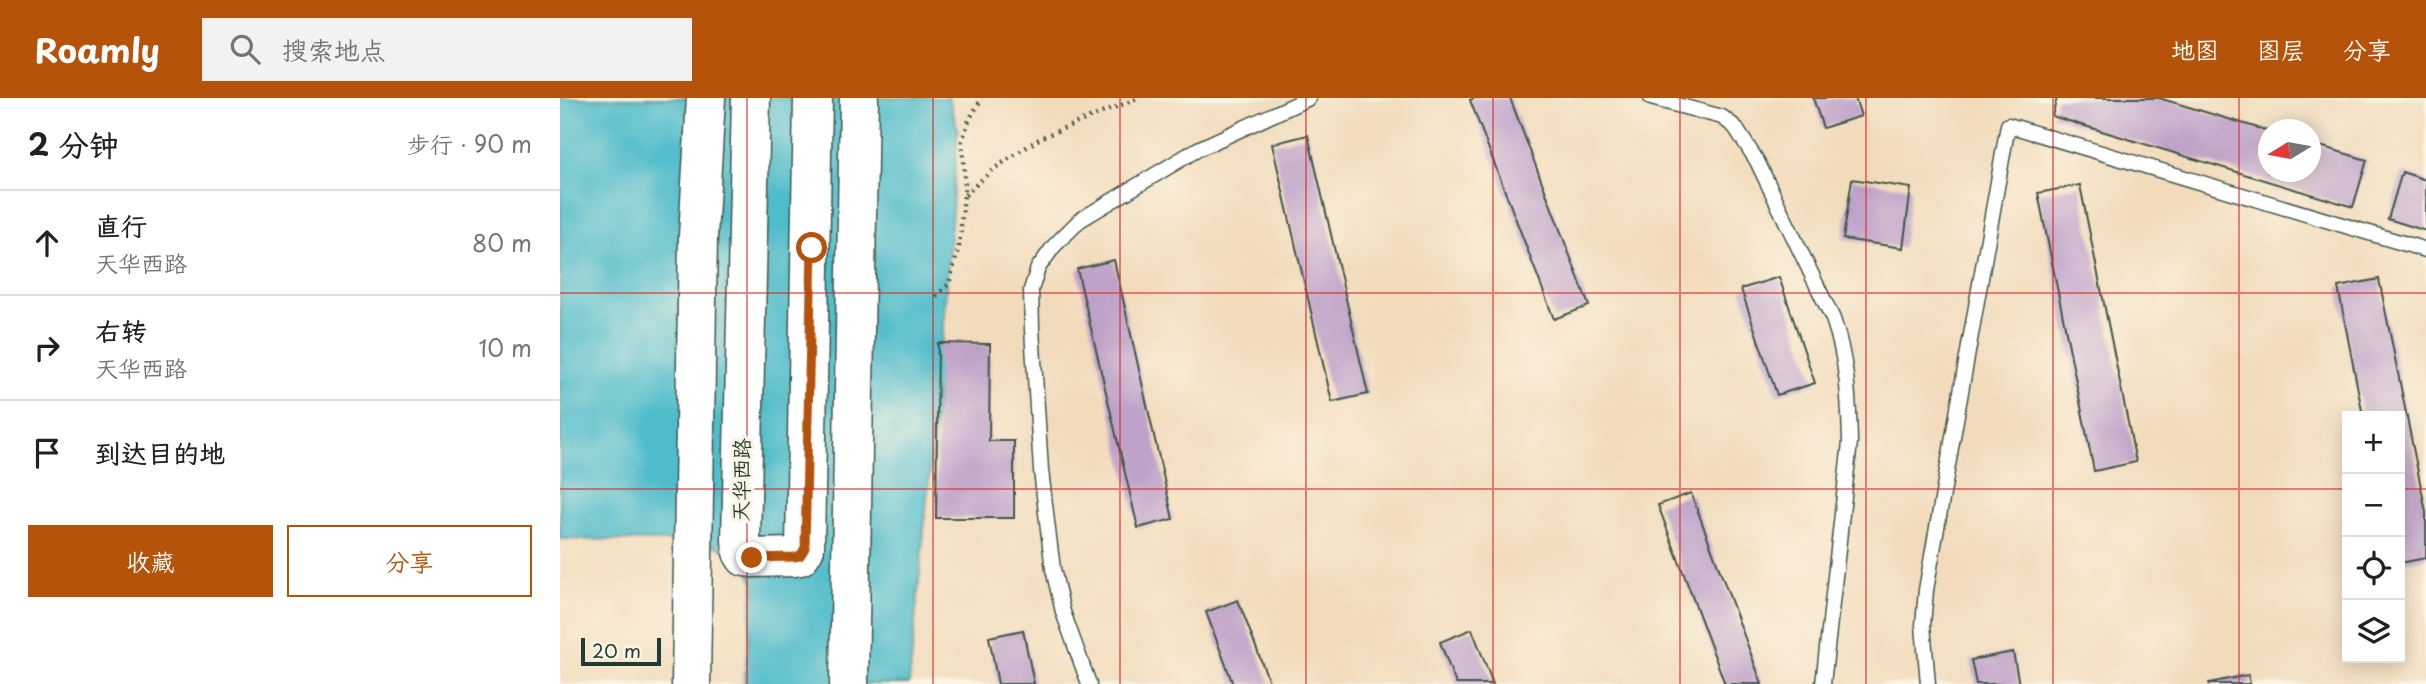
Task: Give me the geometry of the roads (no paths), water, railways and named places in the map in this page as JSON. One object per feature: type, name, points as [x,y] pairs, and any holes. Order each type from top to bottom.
[{"type":"main road","points":[[691,684],[698,236],[706,98]]},
{"type":"main road","name":"天华西路","points":[[751,98],[741,540],[742,552],[746,557],[752,558],[800,556],[805,548],[813,98]]},
{"type":"main road","points":[[849,684],[859,98]]},
{"type":"lane","points":[[1089,684],[1063,612],[1049,543],[1041,470],[1032,329],[1031,290],[1038,268],[1054,246],[1080,220],[1198,149],[1309,98]]},
{"type":"lane","points":[[1651,98],[1700,104],[1735,127],[1756,161],[1840,338],[1849,404],[1850,442],[1823,684]]},
{"type":"lane","points":[[1928,684],[1923,625],[1926,590],[2008,125],[2426,250]]},
{"type":"water","points":[[560,98],[949,98],[958,130],[940,367],[909,684],[744,684],[754,583],[741,556],[706,542],[560,539]]}]
